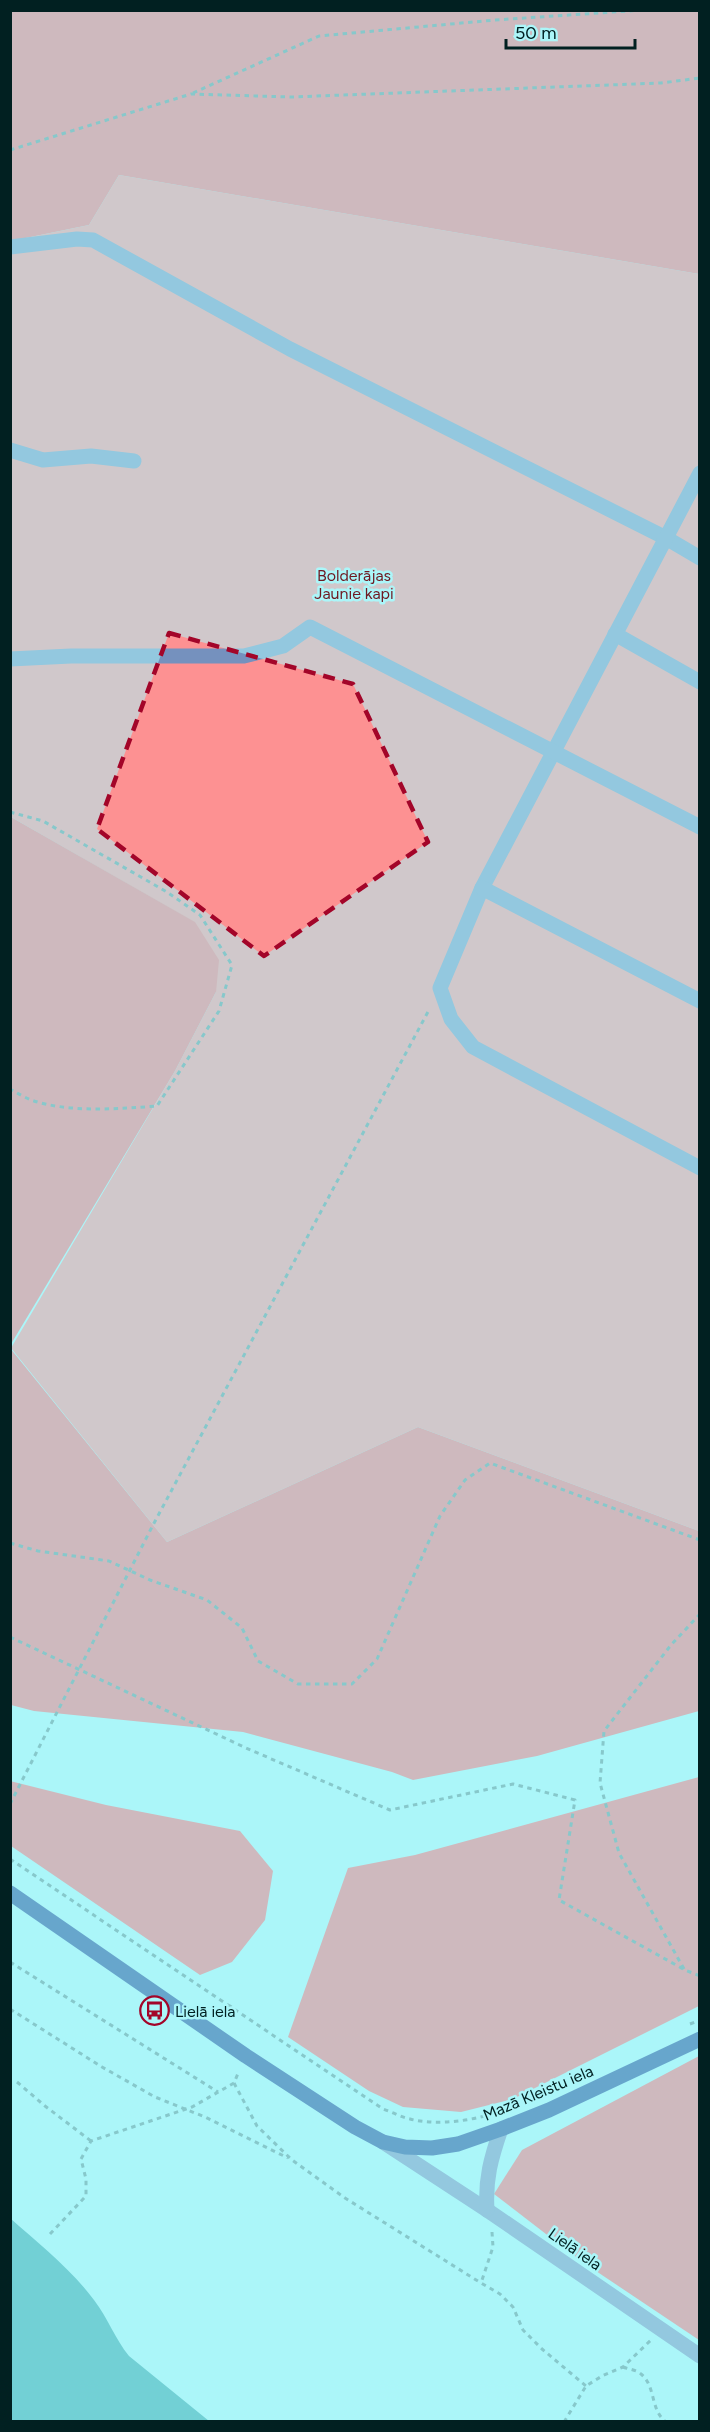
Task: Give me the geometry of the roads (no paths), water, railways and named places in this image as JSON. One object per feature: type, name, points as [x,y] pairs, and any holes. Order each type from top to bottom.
[{"type":"main road","name":"Lielā iela","points":[[10,1893],[246,2056],[355,2127],[383,2142]]},
{"type":"main road","name":"Mazā Kleistu iela","points":[[383,2142],[405,2147],[432,2148],[458,2144],[549,2110],[699,2039]]},
{"type":"street","points":[[10,247],[77,239],[93,240],[290,349],[666,538],[699,558]]},
{"type":"street","points":[[10,450],[43,460],[91,456],[134,461]]},
{"type":"street","points":[[699,473],[482,888],[440,988],[451,1019],[473,1047],[699,1168]]},
{"type":"street","points":[[10,659],[71,656],[244,656],[283,646],[310,627],[699,827]]},
{"type":"street","points":[[615,634],[699,682]]},
{"type":"street","points":[[482,888],[699,1001]]},
{"type":"street","points":[[487,2210],[485,2186],[490,2159],[501,2129]]},
{"type":"street","name":"Lielā iela","points":[[383,2142],[487,2210],[699,2356]]},
{"type":"water","points":[[10,2218],[54,2257],[85,2289],[99,2307],[129,2356],[209,2421],[11,2421]]},
{"type":"place","name":"Lielā iela","points":[[154,2011]]},
{"type":"park label","name":"Bolderājas Jaunie kapi","points":[[354,584]]}]
